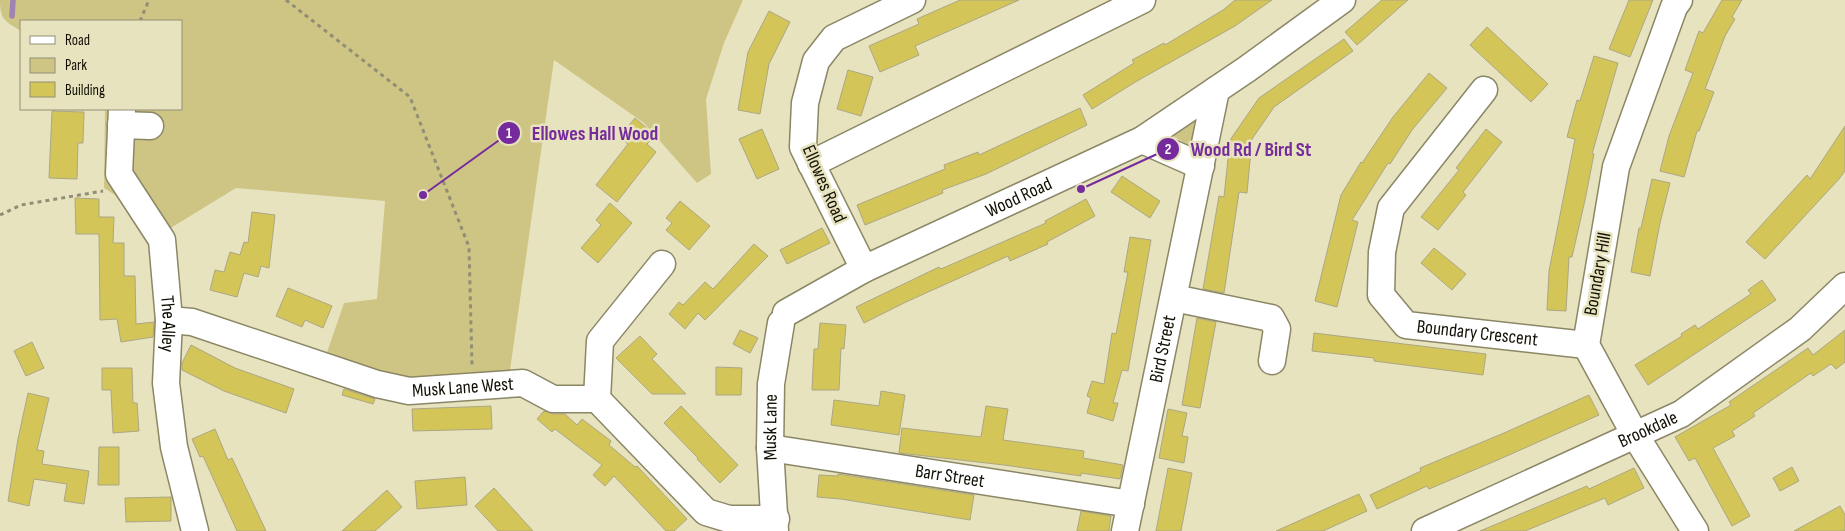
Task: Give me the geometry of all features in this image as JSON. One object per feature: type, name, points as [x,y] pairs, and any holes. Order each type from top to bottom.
[{"type":"street","name":"Ellowes Road","points":[[864,269],[803,147],[805,103],[816,61],[834,38],[912,0]]},
{"type":"street","points":[[811,164],[1142,0]]},
{"type":"street","name":"Wood Road","points":[[783,318],[864,269],[1142,140],[1342,0]]},
{"type":"street","name":"Boundary Hill","points":[[1586,345],[1616,167],[1674,7],[1679,0]]},
{"type":"street","name":"Bird Street","points":[[1124,531],[1202,166],[1216,90]]},
{"type":"street","name":"Boundary Crescent","points":[[1484,90],[1391,208],[1382,252],[1381,295],[1406,325],[1586,345]]},
{"type":"street","name":"The Alley","points":[[150,126],[122,117],[119,174],[162,240],[169,320],[166,383],[174,447],[195,531]]},
{"type":"street","points":[[1142,140],[1202,166]]},
{"type":"street","points":[[662,264],[600,340],[597,399],[706,512],[729,519],[776,525]]},
{"type":"street","name":"Brookdale","points":[[1425,531],[1681,414],[1800,328],[1845,286]]},
{"type":"street","points":[[1174,298],[1271,318],[1277,329],[1272,361]]},
{"type":"street","name":"Musk Lane","points":[[776,525],[770,448],[771,384],[783,318]]},
{"type":"street","name":"Musk Lane West","points":[[169,320],[192,322],[377,384],[409,391],[524,383],[553,399],[597,399]]},
{"type":"street","points":[[1586,345],[1636,435],[1695,531]]},
{"type":"street","name":"Barr Street","points":[[770,448],[1131,504]]},
{"type":"path","points":[[140,20],[149,0]]},
{"type":"path","points":[[286,0],[410,97],[469,247],[472,386]]},
{"type":"path","points":[[0,215],[21,205],[127,186]]},
{"type":"green space","points":[[0,0],[743,0],[724,43],[706,99],[711,174],[697,183],[644,123],[554,60],[510,370],[405,386],[323,364],[344,303],[377,299],[385,201],[236,188],[169,229],[104,188],[105,110],[182,110],[182,20],[20,20],[20,30],[4,19]]},
{"type":"green space","points":[[1196,115],[1193,148],[1168,133]]},
{"type":"building","points":[[960,0],[1019,0],[915,46],[919,55],[880,72],[869,46],[919,24],[917,19]]},
{"type":"building","points":[[1235,0],[1272,0],[1235,26],[1137,81],[1092,109],[1083,95],[1134,63],[1132,60],[1164,43],[1165,45],[1223,10]]},
{"type":"building","points":[[1382,0],[1408,0],[1357,45],[1345,32]]},
{"type":"building","points":[[1629,0],[1653,0],[1630,57],[1609,49]]},
{"type":"building","points":[[1722,0],[1742,0],[1732,17],[1735,19],[1725,36],[1705,89],[1714,92],[1699,131],[1697,131],[1684,177],[1660,171],[1669,136],[1693,73],[1685,70],[1699,31],[1703,33]]},
{"type":"building","points":[[769,11],[790,22],[769,64],[760,114],[738,110],[748,52]]},
{"type":"building","points":[[1487,27],[1548,84],[1531,102],[1470,45]]},
{"type":"building","points":[[1344,39],[1353,51],[1274,107],[1252,139],[1247,193],[1239,192],[1224,293],[1203,289],[1219,196],[1224,197],[1230,140],[1259,98]]},
{"type":"building","points":[[1594,56],[1618,63],[1592,154],[1594,154],[1585,200],[1572,257],[1569,257],[1566,311],[1547,310],[1549,271],[1575,139],[1567,137],[1577,100],[1580,101]]},
{"type":"building","points":[[848,70],[873,77],[861,116],[837,109]]},
{"type":"building","points":[[1429,73],[1447,88],[1412,130],[1390,164],[1388,163],[1352,220],[1358,222],[1337,307],[1315,301],[1341,195],[1361,162],[1393,117]]},
{"type":"building","points":[[1080,108],[1087,125],[986,174],[942,190],[943,193],[865,225],[857,205],[945,169],[944,165],[978,152],[979,155]]},
{"type":"building","points":[[52,111],[84,112],[83,143],[78,143],[77,179],[49,178]]},
{"type":"building","points":[[635,118],[655,135],[647,144],[656,152],[617,202],[596,185],[628,144],[619,137]]},
{"type":"building","points":[[1845,126],[1845,171],[1765,259],[1746,242],[1807,175],[1810,179]]},
{"type":"building","points":[[762,129],[779,169],[757,179],[739,139]]},
{"type":"building","points":[[1486,129],[1502,142],[1463,192],[1466,195],[1438,230],[1421,217],[1459,170],[1456,168]]},
{"type":"building","points":[[1122,176],[1160,201],[1150,218],[1111,192]]},
{"type":"building","points":[[1652,179],[1670,183],[1650,276],[1631,272],[1639,228],[1641,228]]},
{"type":"building","points":[[75,198],[99,199],[99,217],[114,217],[113,243],[124,243],[124,276],[135,276],[136,324],[154,322],[153,337],[121,342],[117,319],[100,320],[99,234],[76,234]]},
{"type":"building","points":[[1086,199],[1095,216],[1047,242],[1048,244],[1010,261],[1008,256],[864,323],[856,307],[939,267],[941,269],[1046,223],[1045,221]]},
{"type":"building","points":[[680,201],[710,226],[689,250],[666,230],[672,223],[666,218]]},
{"type":"building","points":[[610,203],[632,223],[598,263],[581,248],[601,225],[596,220]]},
{"type":"building","points":[[252,212],[275,215],[269,268],[261,266],[258,277],[244,273],[237,297],[210,290],[215,270],[224,272],[230,252],[240,255],[244,242],[248,243]]},
{"type":"building","points":[[822,228],[830,243],[787,264],[780,250]]},
{"type":"building","points":[[1130,237],[1151,240],[1128,371],[1122,370],[1113,403],[1118,403],[1113,421],[1087,413],[1091,398],[1087,396],[1092,381],[1104,384],[1112,333],[1116,334],[1128,272],[1124,272]]},
{"type":"building","points":[[754,244],[768,256],[705,320],[698,313],[685,329],[669,314],[679,302],[683,305],[705,282],[713,289]]},
{"type":"building","points":[[1434,248],[1466,274],[1452,290],[1421,263]]},
{"type":"building","points":[[1762,280],[1776,300],[1648,385],[1635,365],[1682,336],[1681,334],[1695,325],[1698,329],[1751,294],[1748,290]]},
{"type":"building","points":[[288,288],[332,306],[323,328],[305,320],[302,327],[276,316]]},
{"type":"building","points":[[1197,318],[1216,322],[1200,408],[1182,405]]},
{"type":"building","points":[[820,323],[846,325],[844,349],[841,348],[839,390],[812,390],[814,349],[818,349]]},
{"type":"building","points":[[740,330],[758,338],[750,353],[733,344]]},
{"type":"building","points":[[1845,330],[1845,362],[1836,369],[1831,364],[1813,376],[1811,373],[1753,413],[1755,416],[1732,431],[1735,436],[1713,448],[1750,516],[1732,526],[1695,458],[1689,461],[1675,437],[1731,405],[1729,402],[1808,348],[1813,355]]},
{"type":"building","points":[[1314,333],[1486,354],[1483,375],[1374,361],[1374,358],[1312,351]]},
{"type":"building","points":[[640,336],[657,354],[652,359],[686,394],[652,394],[616,358]]},
{"type":"building","points":[[32,342],[44,368],[26,376],[14,351]]},
{"type":"building","points":[[191,345],[235,368],[294,389],[286,413],[224,391],[182,370],[182,363]]},
{"type":"building","points":[[716,367],[742,368],[741,395],[716,395]]},
{"type":"building","points":[[102,368],[132,368],[133,403],[137,403],[139,431],[113,433],[111,390],[102,390]]},
{"type":"building","points":[[344,389],[375,399],[373,404],[342,395]]},
{"type":"building","points":[[881,391],[905,395],[899,435],[831,425],[834,400],[879,406]]},
{"type":"building","points":[[28,393],[49,398],[37,450],[44,451],[42,464],[89,471],[84,504],[64,501],[67,484],[34,479],[29,506],[8,501]]},
{"type":"building","points":[[1589,395],[1599,415],[1500,459],[1429,489],[1427,486],[1377,509],[1370,495],[1421,471],[1420,468]]},
{"type":"building","points":[[491,406],[492,429],[413,431],[412,409]]},
{"type":"building","points":[[681,406],[738,465],[720,483],[664,423]]},
{"type":"building","points":[[986,406],[1008,409],[1003,440],[1084,451],[1083,458],[1123,465],[1120,479],[1081,473],[1081,476],[899,453],[902,428],[981,437]]},
{"type":"building","points":[[1168,409],[1187,413],[1182,436],[1188,437],[1184,463],[1159,458]]},
{"type":"building","points":[[544,411],[553,414],[565,414],[577,425],[582,419],[611,441],[609,445],[635,467],[637,466],[687,519],[674,531],[666,531],[614,476],[605,486],[593,475],[602,465],[555,429],[552,432],[537,419]]},
{"type":"building","points":[[215,429],[228,460],[232,458],[266,531],[237,531],[203,456],[200,457],[192,439]]},
{"type":"building","points":[[99,447],[119,447],[119,485],[98,485]]},
{"type":"building","points":[[1792,467],[1799,481],[1780,491],[1773,478]]},
{"type":"building","points":[[1168,468],[1192,473],[1181,531],[1156,531]]},
{"type":"building","points":[[1634,468],[1644,488],[1608,505],[1605,498],[1525,531],[1480,531],[1587,486],[1589,489]]},
{"type":"building","points":[[838,474],[974,495],[970,520],[841,499],[817,497],[819,475],[838,476]]},
{"type":"building","points":[[465,477],[467,505],[417,509],[415,481]]},
{"type":"building","points":[[494,488],[533,531],[498,531],[475,506]]},
{"type":"building","points":[[387,490],[402,507],[375,531],[342,531]]},
{"type":"building","points":[[1359,494],[1367,511],[1323,531],[1276,531]]},
{"type":"building","points":[[171,497],[171,521],[126,522],[125,498]]},
{"type":"building","points":[[1840,506],[1845,515],[1845,531],[1794,531]]},
{"type":"building","points":[[1081,511],[1111,516],[1109,531],[1077,531]]},
{"type":"waterway","points":[[12,16],[13,0]]},
{"type":"place","name":"Wood Rd / Bird St","points":[[1081,189]]},
{"type":"place","name":"Ellowes Hall Wood","points":[[423,195]]}]
